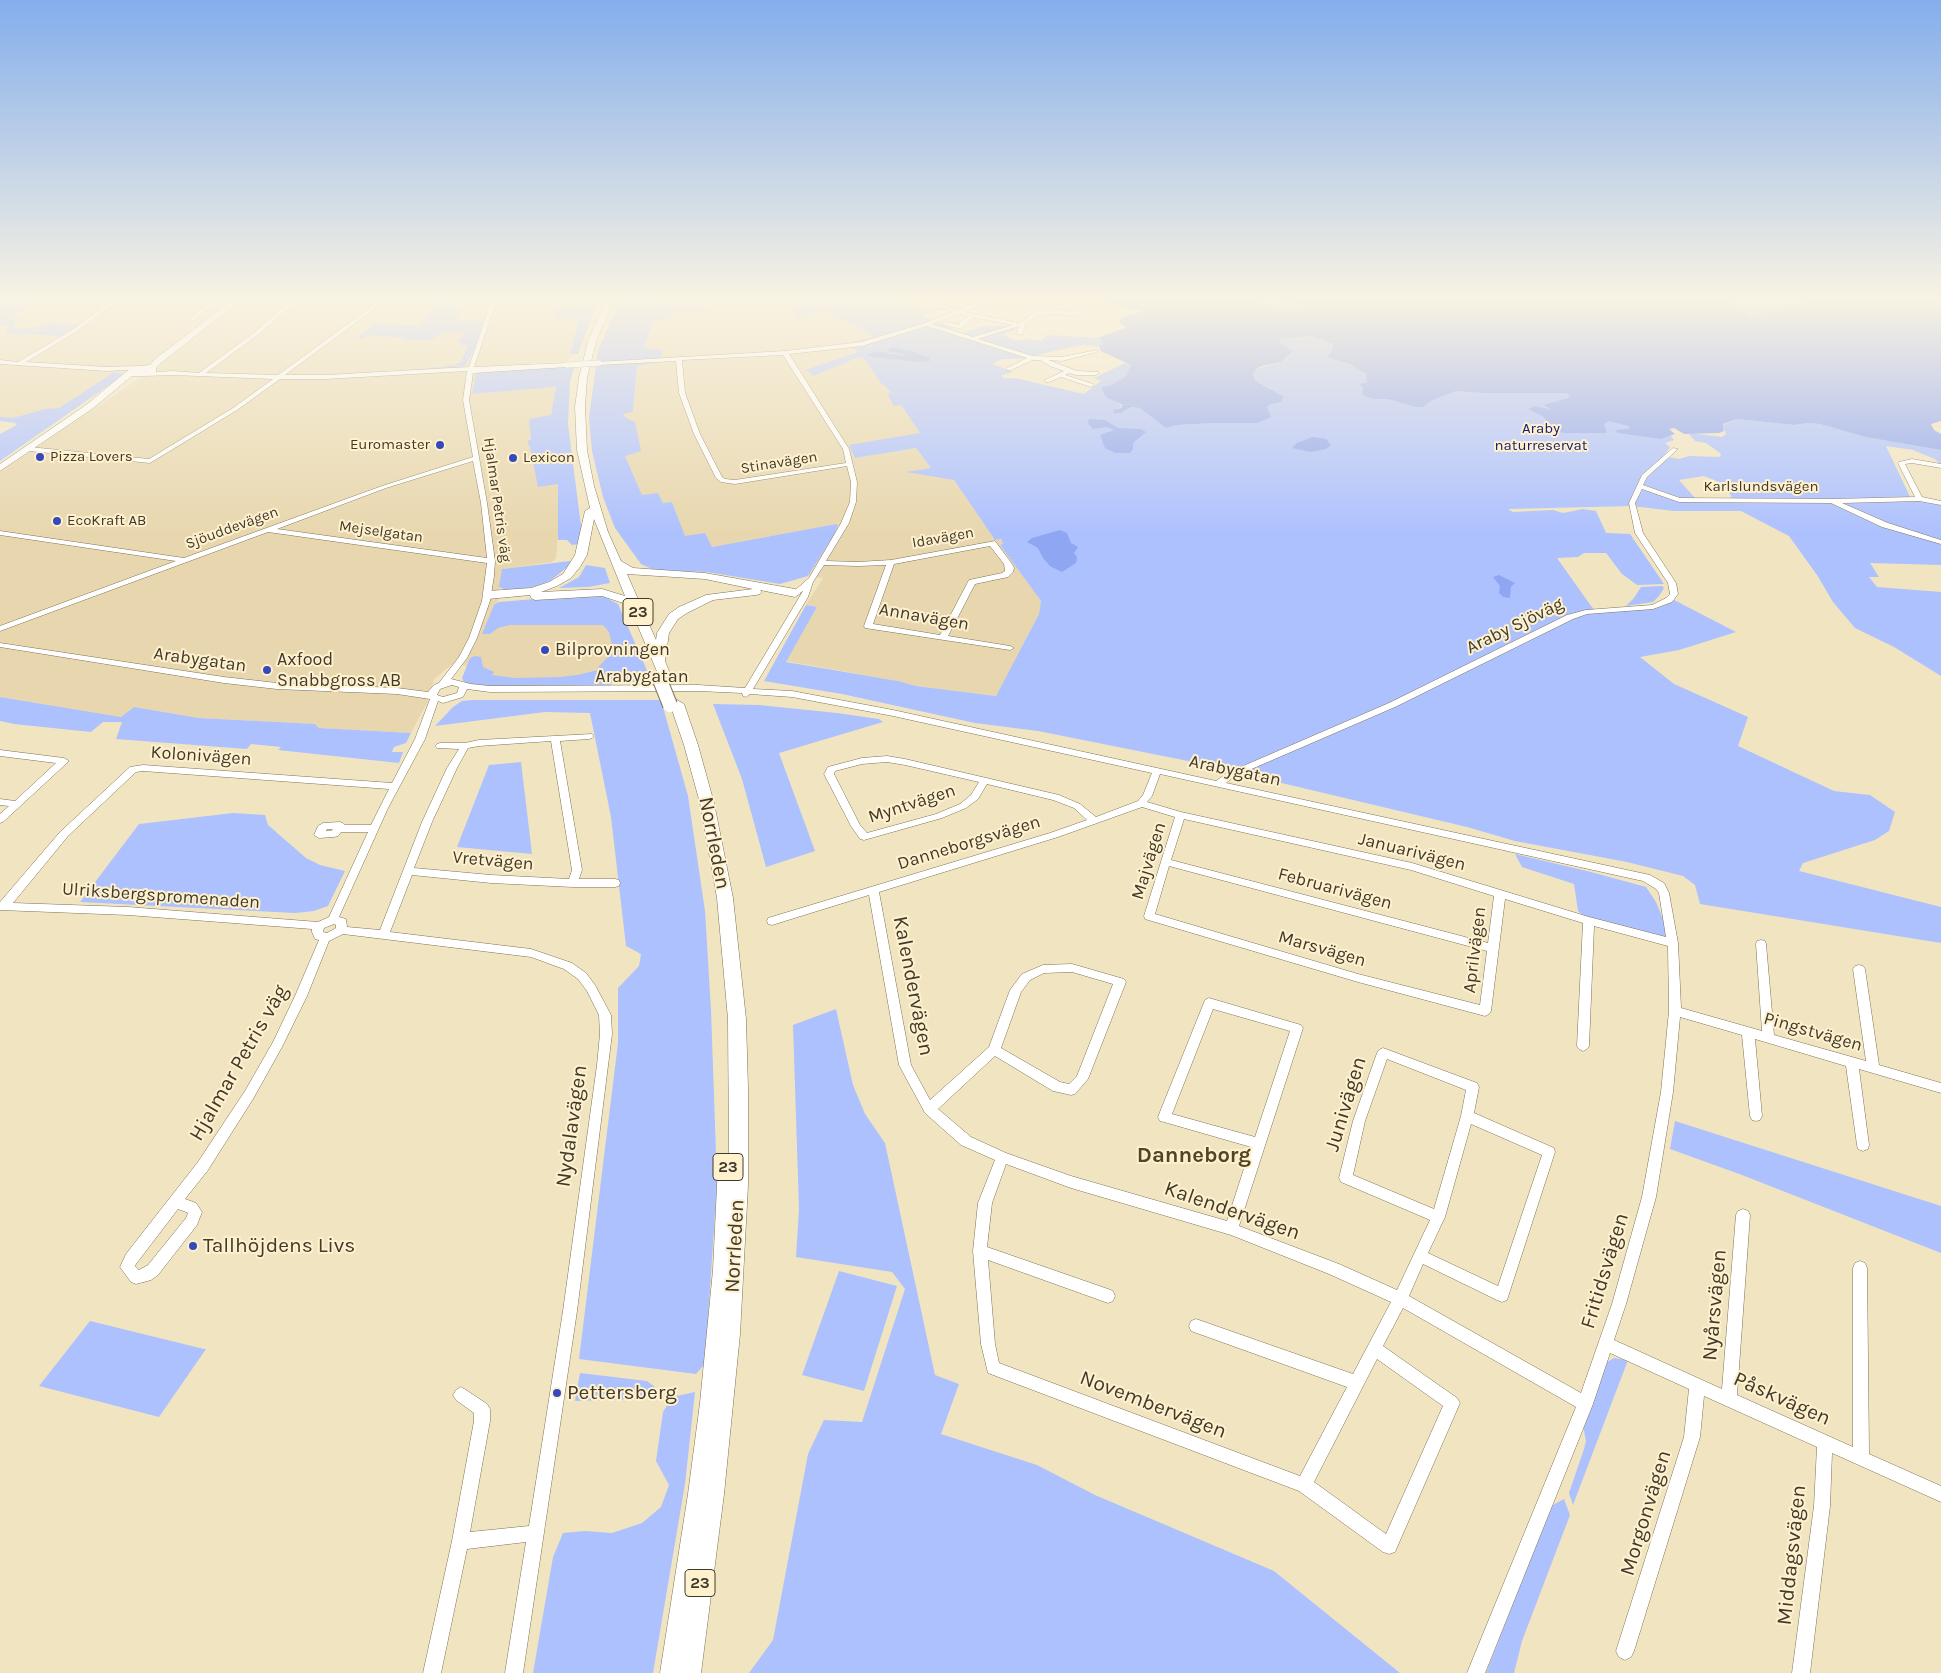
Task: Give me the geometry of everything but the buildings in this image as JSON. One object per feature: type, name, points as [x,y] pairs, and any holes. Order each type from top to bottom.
[{"type":"highway","name":"23","points":[[580,377],[575,407],[575,432],[579,465],[590,511],[627,602],[664,680],[673,704]]},
{"type":"highway","name":"23","points":[[584,377],[581,393],[580,431],[589,486],[601,525],[659,661],[664,680]]},
{"type":"highway","points":[[487,598],[533,591],[553,584],[567,576],[574,569],[581,555],[590,511]]},
{"type":"highway","points":[[616,563],[630,571],[705,576],[797,598]]},
{"type":"highway","points":[[487,598],[593,592],[609,593],[627,602]]},
{"type":"highway","points":[[659,661],[664,633],[668,624],[683,610],[696,603],[722,595],[747,592],[797,598]]},
{"type":"highway","name":"Norrleden","points":[[673,704],[699,802],[717,900],[727,1013],[729,1092],[728,1185],[718,1334],[700,1494],[673,1673]]},
{"type":"highway","name":"Norrleden","points":[[673,704],[691,745],[708,804],[725,898],[737,1018],[739,1089],[738,1185],[729,1334],[712,1494],[688,1673]]},
{"type":"main road","points":[[89,407],[126,377]]},
{"type":"main road","points":[[0,468],[132,377]]},
{"type":"street","points":[[262,377],[303,377]]},
{"type":"street","name":"Hjalmar Petris väg","points":[[434,697],[433,691],[441,685],[463,658],[487,598],[491,560],[484,503],[466,400],[469,377]]},
{"type":"street","name":"Stinavägen","points":[[681,377],[682,393],[697,434],[719,478],[723,481],[735,482],[850,464]]},
{"type":"street","points":[[746,692],[797,598],[823,563],[845,523],[853,502],[854,482],[846,449],[800,377]]},
{"type":"street","points":[[1047,382],[1056,377]]},
{"type":"street","points":[[1066,377],[1091,385]]},
{"type":"street","points":[[29,449],[150,461],[235,409],[281,378]]},
{"type":"street","name":"Araby Sjöväg","points":[[1218,784],[1230,775],[1392,705],[1570,617],[1586,612],[1653,607],[1669,600],[1674,594],[1672,583],[1637,529],[1632,503],[1642,488],[1644,476],[1675,449]]},
{"type":"street","name":"Sjöuddevägen","points":[[0,629],[384,487],[475,458]]},
{"type":"street","points":[[1919,499],[1901,463],[1912,461],[1941,466]]},
{"type":"street","name":"Karlslundsvägen","points":[[1642,488],[1678,500],[1832,501],[1885,525],[1941,542]]},
{"type":"street","points":[[1832,501],[1919,499],[1941,503]]},
{"type":"street","name":"Mejselgatan","points":[[267,530],[491,560]]},
{"type":"street","points":[[0,533],[183,561]]},
{"type":"street","name":"Idavägen","points":[[823,563],[858,564],[890,562],[992,543],[1010,568],[1005,575],[972,582],[943,637]]},
{"type":"street","name":"Annavägen","points":[[890,562],[868,626],[1010,648]]},
{"type":"street","name":"Arabygatan","points":[[0,645],[224,680],[307,688],[397,691],[443,700],[508,693],[746,692]]},
{"type":"street","name":"Hjalmar Petris väg","points":[[455,698],[464,691],[461,684],[463,658]]},
{"type":"street","name":"Arabygatan","points":[[397,691],[461,684],[497,689],[746,692],[825,700],[1637,876]]},
{"type":"street","points":[[322,932],[332,936],[374,828],[425,727],[434,697]]},
{"type":"street","points":[[425,727],[441,707],[455,698]]},
{"type":"street","points":[[440,746],[465,746],[479,743],[589,736]]},
{"type":"street","points":[[555,738],[577,870],[573,883]]},
{"type":"street","points":[[384,933],[435,803],[465,746]]},
{"type":"street","points":[[0,754],[64,761],[0,820]]},
{"type":"street","name":"Myntvägen","points":[[984,781],[975,798],[963,806],[939,816],[864,837],[856,826],[829,774],[831,768],[862,761],[887,759],[984,781],[1069,801],[1094,820]]},
{"type":"street","name":"Kolonivägen","points":[[2,906],[64,834],[133,769],[143,768],[395,786]]},
{"type":"street","points":[[1140,803],[1147,796],[1157,771]]},
{"type":"street","points":[[0,802],[17,804]]},
{"type":"street","name":"Januarivägen","points":[[1140,803],[1180,815],[1412,867],[1589,921],[1674,943]]},
{"type":"street","name":"Danneborgsvägen","points":[[772,921],[1054,835],[1140,803]]},
{"type":"street","name":"Majvägen","points":[[1149,916],[1180,815]]},
{"type":"street","points":[[338,829],[374,828]]},
{"type":"street","name":"Februarivägen","points":[[1167,862],[1494,949]]},
{"type":"street","name":"Vretvägen","points":[[409,871],[499,880],[615,884]]},
{"type":"street","name":"Fritidsvägen","points":[[1476,1673],[1585,1404],[1606,1344],[1650,1197],[1675,1012],[1674,943],[1664,893],[1660,886],[1654,882],[1637,876]]},
{"type":"street","name":"Kalendervägen","points":[[874,891],[905,1065],[929,1109],[966,1140],[1002,1157],[1071,1182],[1231,1229],[1334,1269],[1400,1300],[1585,1404]]},
{"type":"street","name":"Aprilvägen","points":[[1485,1011],[1500,894]]},
{"type":"street","name":"Ulriksbergspromenaden","points":[[2,906],[128,911],[322,932]]},
{"type":"street","name":"Marsvägen","points":[[1149,916],[1358,978],[1485,1011]]},
{"type":"street","points":[[1583,1046],[1589,921]]},
{"type":"street","points":[[322,932],[337,925]]},
{"type":"street","name":"Nydalavägen","points":[[337,925],[531,954],[551,959],[568,966],[582,976],[592,988],[605,1015],[606,1034],[603,1064],[570,1311],[514,1673]]},
{"type":"street","name":"Hjalmar Petris väg","points":[[176,1202],[191,1207],[195,1212],[192,1221],[154,1270],[146,1275],[136,1277],[127,1267],[131,1259],[203,1166],[249,1095],[278,1044],[301,996],[322,932]]},
{"type":"street","points":[[1761,944],[1768,1038]]},
{"type":"street","points":[[929,1109],[994,1050],[1016,990],[1026,977],[1044,969],[1072,968],[1120,982],[1082,1079],[1070,1090],[1057,1087],[994,1050]]},
{"type":"street","points":[[1859,969],[1873,1068]]},
{"type":"street","points":[[1231,1229],[1259,1144],[1297,1028],[1209,1003],[1164,1116],[1259,1144]]},
{"type":"street","name":"Pingstvägen","points":[[1675,1012],[1941,1088]]},
{"type":"street","points":[[1748,1032],[1756,1116]]},
{"type":"street","name":"Junivägen","points":[[1400,1300],[1438,1217],[1467,1116],[1473,1087],[1383,1053],[1358,1121],[1346,1178],[1438,1217]]},
{"type":"street","points":[[1852,1062],[1863,1145]]},
{"type":"street","points":[[1420,1256],[1502,1295],[1549,1152],[1467,1116]]},
{"type":"street","name":"Novembervägen","points":[[1002,1157],[984,1203],[980,1251],[988,1344],[994,1368],[1304,1484]]},
{"type":"street","name":"Nyårsvägen","points":[[1729,1398],[1744,1215]]},
{"type":"street","points":[[980,1251],[1108,1296]]},
{"type":"street","points":[[1860,1268],[1861,1457]]},
{"type":"street","points":[[1375,1349],[1452,1403],[1389,1546],[1304,1484],[1400,1300]]},
{"type":"street","points":[[1196,1326],[1357,1384]]},
{"type":"street","name":"Påskvägen","points":[[1606,1344],[1941,1494]]},
{"type":"street","name":"Morgonvägen","points":[[1625,1651],[1692,1437],[1697,1385]]},
{"type":"street","points":[[432,1673],[460,1541],[482,1421],[482,1409],[461,1395]]},
{"type":"street","name":"Middagsvägen","points":[[1801,1673],[1822,1506],[1825,1441]]},
{"type":"street","points":[[460,1541],[536,1533]]},
{"type":"shaded area","points":[[0,377],[106,377],[59,408],[45,409],[13,418],[0,417]]},
{"type":"shaded area","points":[[144,377],[479,377],[472,394],[556,387],[551,415],[527,441],[558,484],[559,521],[556,558],[552,562],[502,569],[497,606],[607,606],[622,660],[591,676],[517,680],[490,676],[480,666],[451,665],[434,679],[428,701],[411,733],[319,728],[315,724],[199,718],[134,707],[121,717],[0,697],[0,472]]},
{"type":"shaded area","points":[[636,377],[877,377],[891,394],[887,395],[894,405],[901,405],[920,434],[849,445],[855,458],[916,448],[931,468],[909,472],[954,480],[995,540],[1000,539],[1004,544],[1000,545],[1041,601],[1039,614],[996,696],[916,686],[898,681],[786,661],[817,607],[806,605],[823,578],[808,576],[828,545],[838,525],[712,547],[685,536],[672,502],[663,503],[642,495],[625,456],[626,418],[623,414],[633,411]]},
{"type":"shaded area","points":[[1124,377],[1254,377],[1256,381],[1284,397],[1281,402],[1270,404],[1267,407],[1271,417],[1257,423],[1177,425],[1166,428],[1140,408],[1131,407],[1121,413],[1114,413],[1113,410],[1121,408],[1123,405],[1106,397],[1103,392],[1102,387],[1111,385]]},
{"type":"shaded area","points":[[1366,377],[1941,377],[1941,421],[1931,424],[1934,430],[1941,434],[1941,450],[1865,437],[1820,424],[1794,425],[1737,419],[1723,424],[1724,431],[1719,433],[1684,434],[1674,428],[1669,429],[1675,434],[1661,439],[1618,433],[1615,430],[1629,429],[1629,426],[1609,421],[1604,424],[1607,433],[1565,433],[1559,432],[1542,416],[1528,409],[1535,406],[1552,410],[1544,405],[1568,398],[1570,395],[1566,393],[1456,391],[1432,400],[1423,407],[1416,407],[1388,399],[1373,399],[1365,396],[1362,394],[1363,389],[1360,384],[1367,382]]},
{"type":"shaded area","points":[[1089,419],[1105,420],[1118,428],[1141,429],[1146,432],[1133,443],[1133,449],[1130,453],[1115,453],[1105,448],[1100,435],[1114,430],[1106,427],[1093,429],[1088,423]]},
{"type":"shaded area","points":[[1313,437],[1326,439],[1331,445],[1326,449],[1311,452],[1292,448],[1297,443]]},
{"type":"shaded area","points":[[1060,530],[1067,533],[1071,543],[1078,547],[1074,553],[1077,557],[1076,563],[1062,572],[1050,566],[1038,548],[1027,542],[1032,538]]},
{"type":"shaded area","points":[[1499,575],[1515,583],[1511,587],[1510,598],[1503,597],[1499,593],[1500,586],[1493,577]]},
{"type":"green space","points":[[106,377],[121,377],[0,461],[0,434],[17,425],[0,421],[0,417],[13,418],[45,409],[59,408]]},
{"type":"green space","points":[[475,377],[571,377],[568,424],[582,534],[579,544],[572,545],[567,540],[558,540],[558,484],[538,487],[530,447],[527,441],[531,439],[529,419],[551,415],[556,387],[472,394]]},
{"type":"green space","points":[[594,377],[636,377],[633,412],[623,414],[626,418],[635,422],[641,451],[625,456],[642,495],[658,493],[663,503],[672,502],[685,536],[705,533],[712,547],[836,524],[838,525],[834,535],[808,576],[780,584],[707,572],[654,570],[641,564],[615,528],[603,497],[592,451],[589,418]]},
{"type":"green space","name":"Araby naturreservat","points":[[877,377],[1003,377],[1015,378],[1084,394],[1101,381],[1094,378],[1096,377],[1124,377],[1111,385],[1118,403],[1123,406],[1113,411],[1118,413],[1131,407],[1141,408],[1166,428],[1177,425],[1257,423],[1259,414],[1271,389],[1256,381],[1254,377],[1366,377],[1367,382],[1417,377],[1600,377],[1659,438],[1671,436],[1674,440],[1665,443],[1670,447],[1664,456],[1679,459],[1689,456],[1719,457],[1720,453],[1706,443],[1695,441],[1688,433],[1722,437],[1726,434],[1723,425],[1737,419],[1794,425],[1820,424],[1865,437],[1941,450],[1941,465],[1935,459],[1913,450],[1886,446],[1911,499],[1941,504],[1941,565],[1870,563],[1879,577],[1869,577],[1877,587],[1941,592],[1941,676],[1894,647],[1855,628],[1833,602],[1817,575],[1789,536],[1741,511],[1674,511],[1632,506],[1508,509],[1513,512],[1553,510],[1563,513],[1583,509],[1596,511],[1606,533],[1630,534],[1664,584],[1637,585],[1622,574],[1606,553],[1584,553],[1578,557],[1557,558],[1598,613],[1660,607],[1674,600],[1736,632],[1679,650],[1640,657],[1674,684],[1748,717],[1738,746],[1834,791],[1870,795],[1895,812],[1889,831],[1875,840],[1803,863],[1799,871],[1941,907],[1941,943],[1700,904],[1695,885],[1683,876],[1627,862],[1515,841],[1467,827],[1193,762],[1038,731],[975,723],[842,694],[764,681],[806,605],[817,607],[786,662],[898,681],[916,686],[996,696],[1039,614],[1041,601],[1000,545],[1003,544],[1001,539],[995,540],[954,480],[906,472],[931,468],[916,448],[855,458],[849,445],[920,433],[901,405],[894,406],[887,394],[891,393]],"holes":[[[1704,476],[1722,483],[1732,497],[1695,498],[1679,480]]]},
{"type":"green space","points":[[571,561],[570,565],[550,581],[516,590],[506,590],[499,587],[502,569]]},
{"type":"green space","points":[[586,565],[605,568],[610,583],[588,587],[559,588],[579,577]]},
{"type":"green space","points":[[1662,586],[1664,588],[1653,602],[1626,606],[1641,587]]},
{"type":"green space","points":[[583,595],[605,597],[618,604],[652,682],[612,682],[610,686],[505,687],[468,685],[464,682],[462,678],[470,658],[475,656],[481,657],[483,667],[494,672],[492,675],[515,678],[560,677],[598,670],[599,666],[611,654],[613,649],[609,632],[603,625],[510,625],[498,628],[490,634],[482,634],[494,605],[499,602]]},
{"type":"green space","points":[[0,697],[121,717],[134,707],[199,718],[315,724],[319,728],[411,733],[406,743],[394,747],[392,752],[403,752],[399,763],[278,750],[281,747],[251,744],[247,749],[116,739],[122,722],[103,722],[91,732],[0,721]]},
{"type":"green space","points":[[661,700],[688,796],[705,911],[711,1010],[717,1183],[705,1364],[696,1374],[579,1359],[618,1043],[618,988],[639,966],[641,954],[626,946],[611,817],[590,713],[545,712],[435,726],[453,707],[462,701]]},
{"type":"green space","points":[[713,704],[759,705],[837,713],[879,719],[883,722],[779,753],[815,851],[766,867],[742,779]]},
{"type":"green space","points":[[521,762],[532,854],[457,847],[489,765]]},
{"type":"green space","points":[[233,813],[265,815],[268,825],[306,858],[320,865],[345,871],[328,906],[314,911],[295,913],[80,902],[139,824]]},
{"type":"green space","points":[[1515,854],[1646,887],[1656,902],[1673,943],[1589,921],[1578,911],[1574,884],[1522,867]]},
{"type":"green space","points":[[836,1009],[853,1085],[865,1114],[885,1143],[935,1375],[959,1384],[941,1434],[1037,1465],[1095,1495],[1274,1571],[1400,1673],[749,1673],[773,1640],[808,1454],[824,1420],[862,1422],[905,1289],[892,1272],[796,1257],[799,1209],[793,1025]]},
{"type":"green space","points":[[1675,1121],[1941,1206],[1941,1253],[1742,1175],[1670,1149]]},
{"type":"green space","points":[[839,1271],[897,1286],[864,1391],[802,1375]]},
{"type":"green space","points":[[90,1321],[206,1349],[159,1417],[39,1386]]},
{"type":"green space","points":[[1614,1358],[1628,1360],[1573,1505],[1569,1493],[1586,1441],[1583,1426],[1607,1362]]},
{"type":"green space","points":[[580,1373],[647,1381],[655,1387],[653,1394],[638,1399],[575,1401]]},
{"type":"green space","points":[[695,1392],[685,1484],[653,1673],[533,1673],[553,1557],[563,1533],[585,1531],[612,1533],[642,1523],[661,1507],[669,1485],[656,1461],[663,1412],[672,1397]]},
{"type":"green space","points":[[1564,1499],[1570,1515],[1522,1641],[1514,1673],[1486,1673],[1547,1516],[1553,1505]]},
{"type":"place","name":"Euromaster","points":[[440,445]]},
{"type":"place","name":"Pizza Lovers","points":[[40,457]]},
{"type":"place","name":"Lexicon","points":[[513,458]]},
{"type":"place","name":"EcoKraft AB","points":[[57,521]]},
{"type":"place","name":"Bilprovningen","points":[[545,650]]},
{"type":"place","name":"Axfood Snabbgross AB","points":[[267,670]]},
{"type":"place","name":"Tallhöjdens Livs","points":[[193,1246]]},
{"type":"place","name":"Pettersberg","points":[[557,1393]]},
{"type":"district","name":"Danneborg","points":[[1194,1156]]}]
